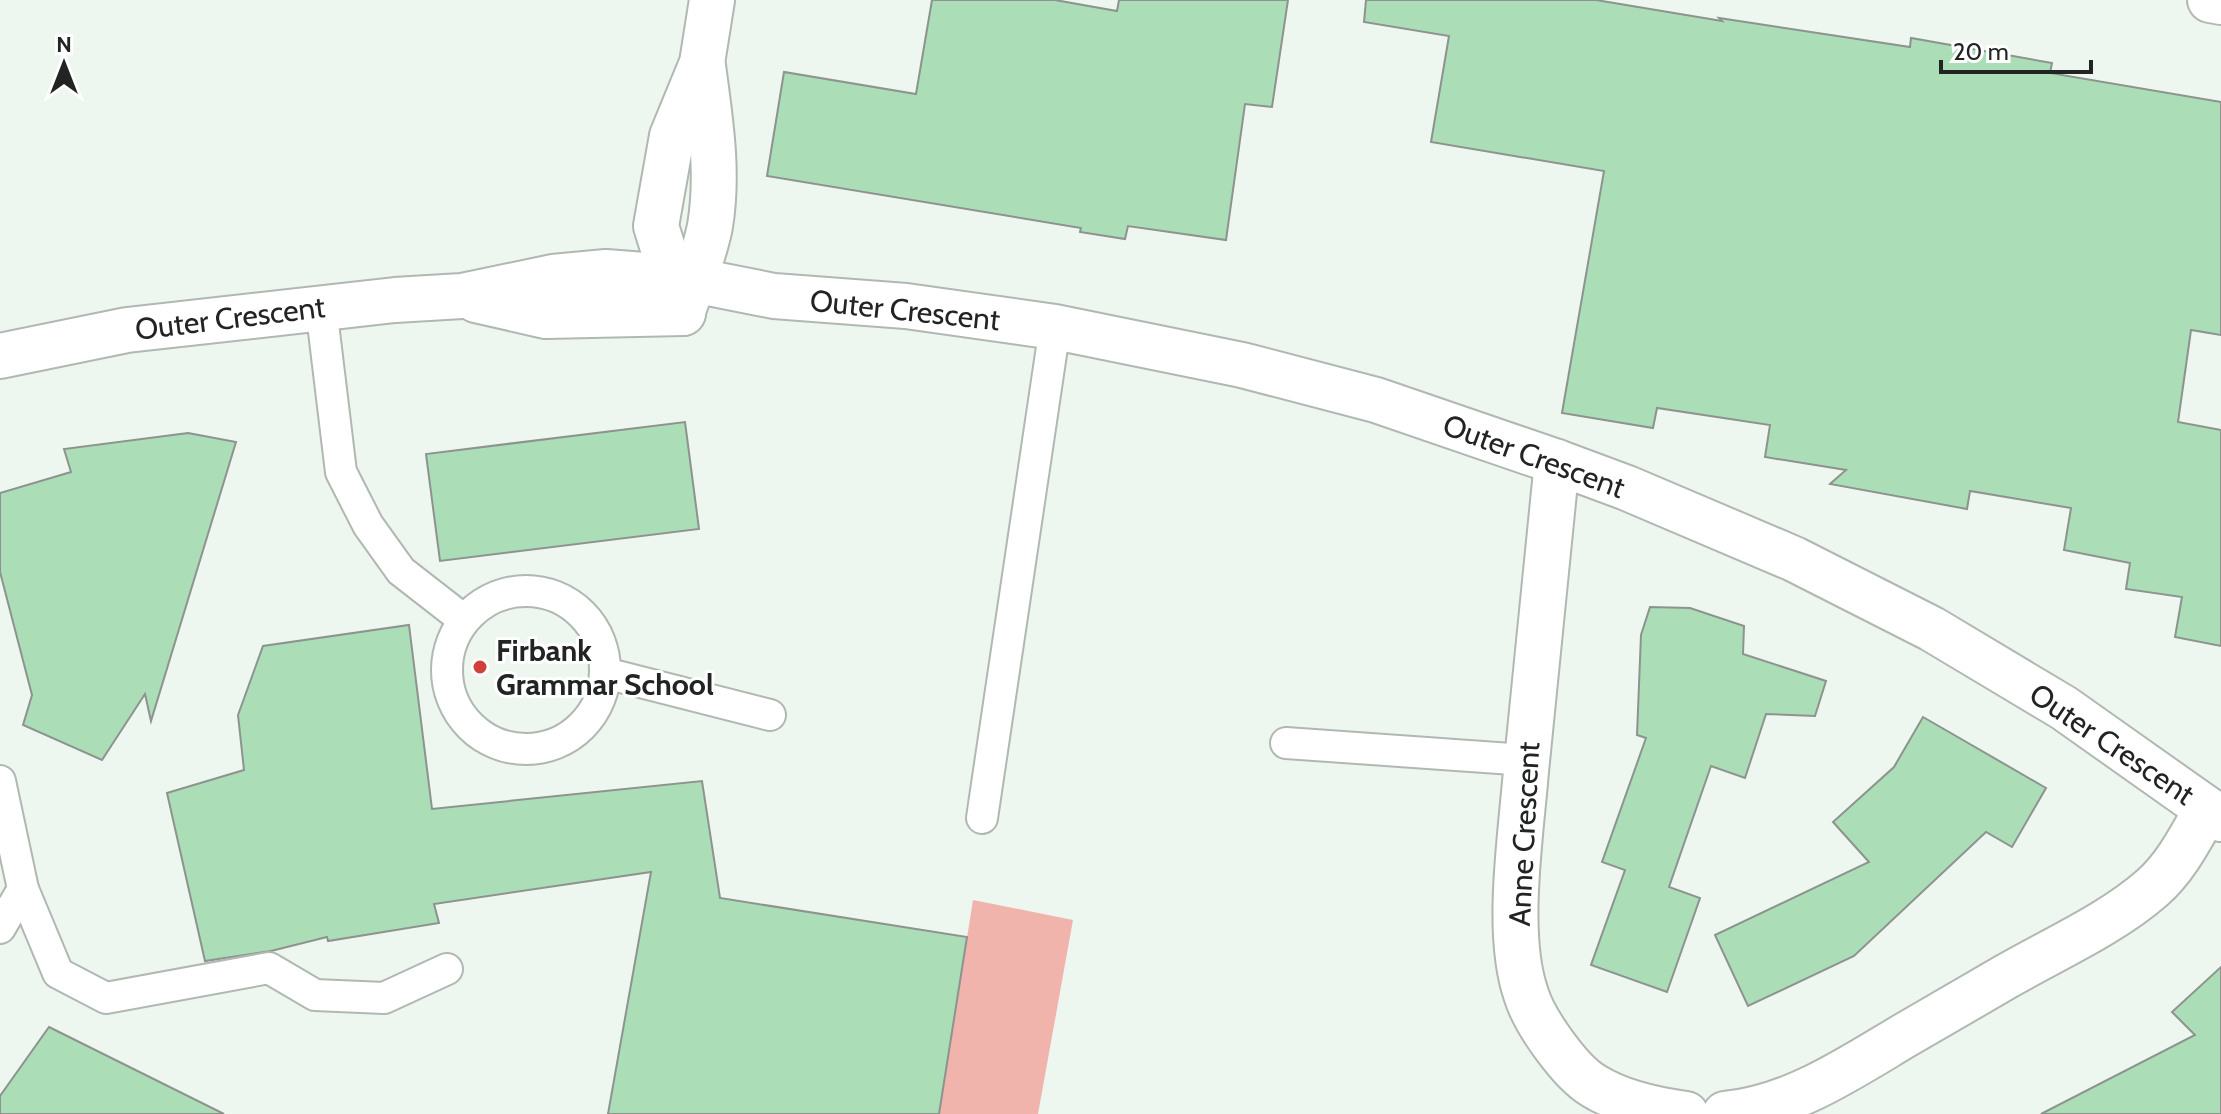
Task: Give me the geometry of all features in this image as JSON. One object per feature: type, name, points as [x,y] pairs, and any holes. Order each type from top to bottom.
[{"type":"street","points":[[683,287],[710,227],[713,144],[702,63],[712,0]]},
{"type":"street","points":[[2211,0],[2221,2]]},
{"type":"street","name":"Outer Crescent","points":[[0,356],[127,330],[321,307],[462,296],[546,316],[683,287],[906,306],[1055,327],[1242,365],[1376,400],[1557,462],[1627,488],[1794,559],[1932,629],[2064,708],[2214,814]]},
{"type":"street","name":"Anne Crescent","points":[[1557,462],[1516,881],[1518,949],[1525,994],[1546,1034],[1593,1085],[1663,1111],[1686,1114]]},
{"type":"street","points":[[1725,1114],[1754,1111],[1790,1099],[1856,1065],[2092,929],[2160,880],[2214,814]]},
{"type":"lane","points":[[321,307],[341,472],[368,525],[401,571],[464,620]]},
{"type":"lane","points":[[982,818],[1055,327]]},
{"type":"lane","points":[[536,591],[559,598],[579,610],[594,628],[603,650],[605,673],[601,696],[591,716],[575,733],[555,744],[532,749],[506,747],[482,736],[462,718],[450,695],[446,669],[451,642],[464,620],[478,607],[494,597],[512,592],[536,591]]},
{"type":"lane","points":[[605,673],[770,715]]},
{"type":"lane","points":[[1286,743],[1527,760]]},
{"type":"lane","points":[[0,781],[23,889],[58,973],[106,998],[269,968],[315,995],[384,998],[447,969]]},
{"type":"lane","points":[[0,928],[23,889]]},
{"type":"shaded area","points":[[973,900],[1073,920],[1038,1114],[939,1114]]},
{"type":"building","points":[[932,0],[1055,0],[1117,11],[1119,0],[1288,0],[1272,107],[1245,104],[1226,240],[1128,226],[1125,239],[1080,232],[1081,228],[767,176],[784,72],[916,94]]},
{"type":"building","points":[[1366,0],[1596,0],[1910,47],[1911,38],[2052,63],[2050,73],[2221,102],[2221,335],[2191,330],[2178,422],[2221,430],[2221,646],[2175,637],[2182,597],[2126,589],[2130,563],[2064,550],[2071,508],[1970,491],[1967,509],[1830,484],[1846,470],[1765,457],[1770,425],[1657,408],[1653,428],[1562,413],[1604,171],[1431,142],[1449,36],[1364,22]]},
{"type":"building","points":[[685,422],[699,529],[440,561],[426,454]]},
{"type":"building","points":[[188,433],[236,442],[151,721],[145,694],[102,760],[23,725],[32,695],[0,572],[0,493],[71,472],[64,449]]},
{"type":"building","points":[[1650,607],[1690,608],[1744,626],[1743,654],[1826,681],[1815,716],[1766,714],[1745,778],[1711,766],[1669,887],[1700,898],[1667,992],[1591,965],[1625,870],[1602,862],[1646,738],[1637,735],[1641,635]]},
{"type":"building","points":[[409,625],[432,809],[702,781],[720,898],[967,937],[939,1114],[608,1114],[651,872],[434,904],[439,923],[328,941],[327,937],[271,951],[205,961],[167,793],[244,770],[238,715],[263,646]]},
{"type":"building","points":[[1923,717],[2046,788],[2012,847],[1986,832],[1854,956],[1748,1006],[1715,935],[1869,862],[1833,822],[1894,767]]},
{"type":"building","points":[[2221,967],[2221,1114],[2041,1114],[2195,1035],[2172,1012]]},
{"type":"building","points":[[49,1027],[224,1114],[0,1114],[0,1096]]},
{"type":"place","name":"Firbank Grammar School","points":[[480,667]]}]
